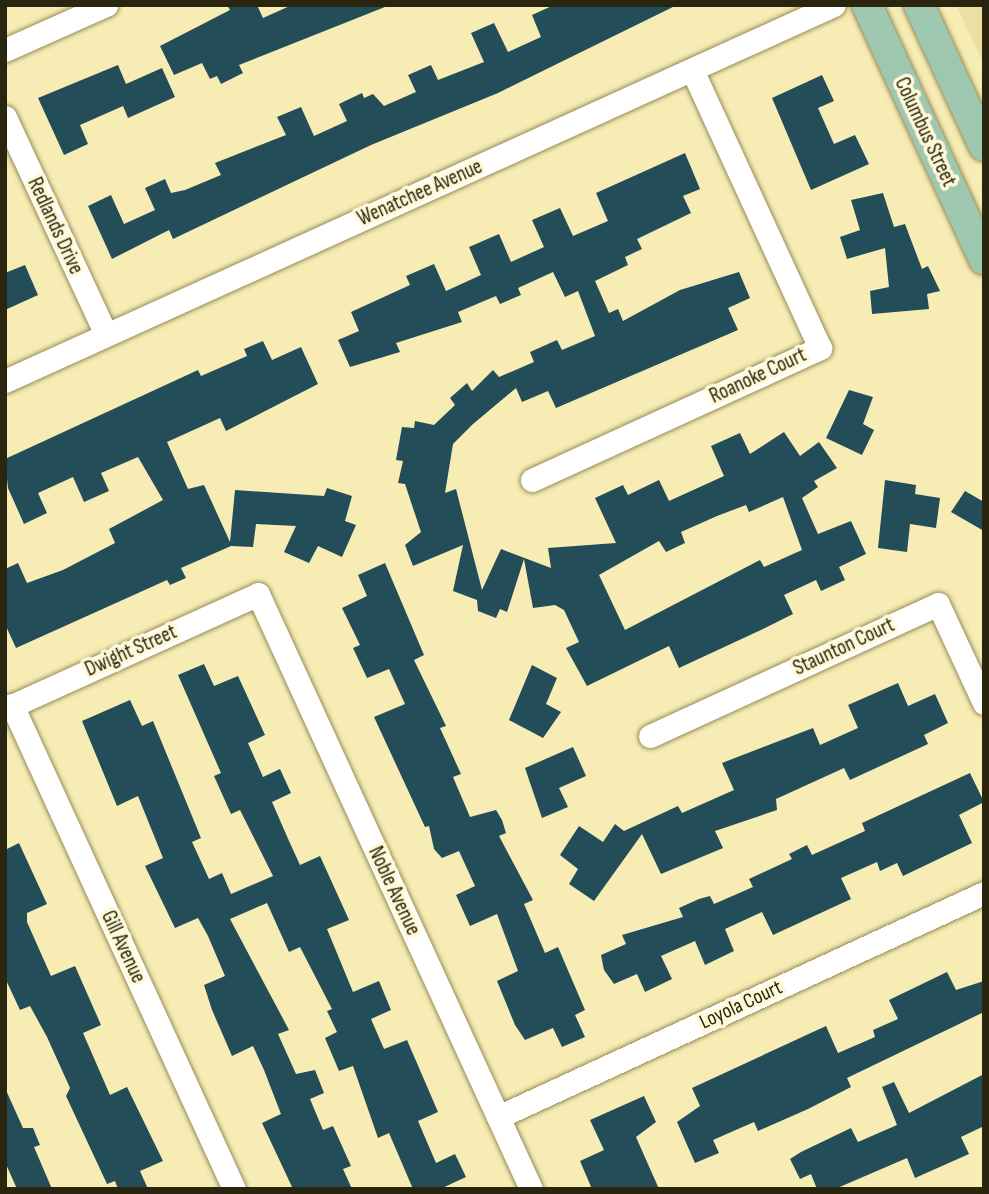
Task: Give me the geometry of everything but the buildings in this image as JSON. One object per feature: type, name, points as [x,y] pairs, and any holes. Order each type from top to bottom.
[{"type":"main road","name":"Columbus Street","points":[[867,5],[984,259]]},
{"type":"main road","points":[[919,5],[984,146]]},
{"type":"street","points":[[5,50],[106,5]]},
{"type":"street","name":"Wenatchee Avenue","points":[[5,381],[834,5]]},
{"type":"street","name":"Roanoke Court","points":[[532,480],[820,348],[692,70]]},
{"type":"street","name":"Redlands Drive","points":[[5,117],[106,335]]},
{"type":"street","name":"Dwight Street","points":[[9,707],[258,594]]},
{"type":"street","name":"Noble Avenue","points":[[258,594],[531,1189]]},
{"type":"street","name":"Staunton Court","points":[[650,736],[938,604],[984,703]]},
{"type":"street","name":"Gill Avenue","points":[[9,707],[234,1189]]},
{"type":"street","name":"Loyola Court","points":[[498,1117],[984,893]]},
{"type":"shaded area","points":[[956,5],[984,5],[984,65]]}]
